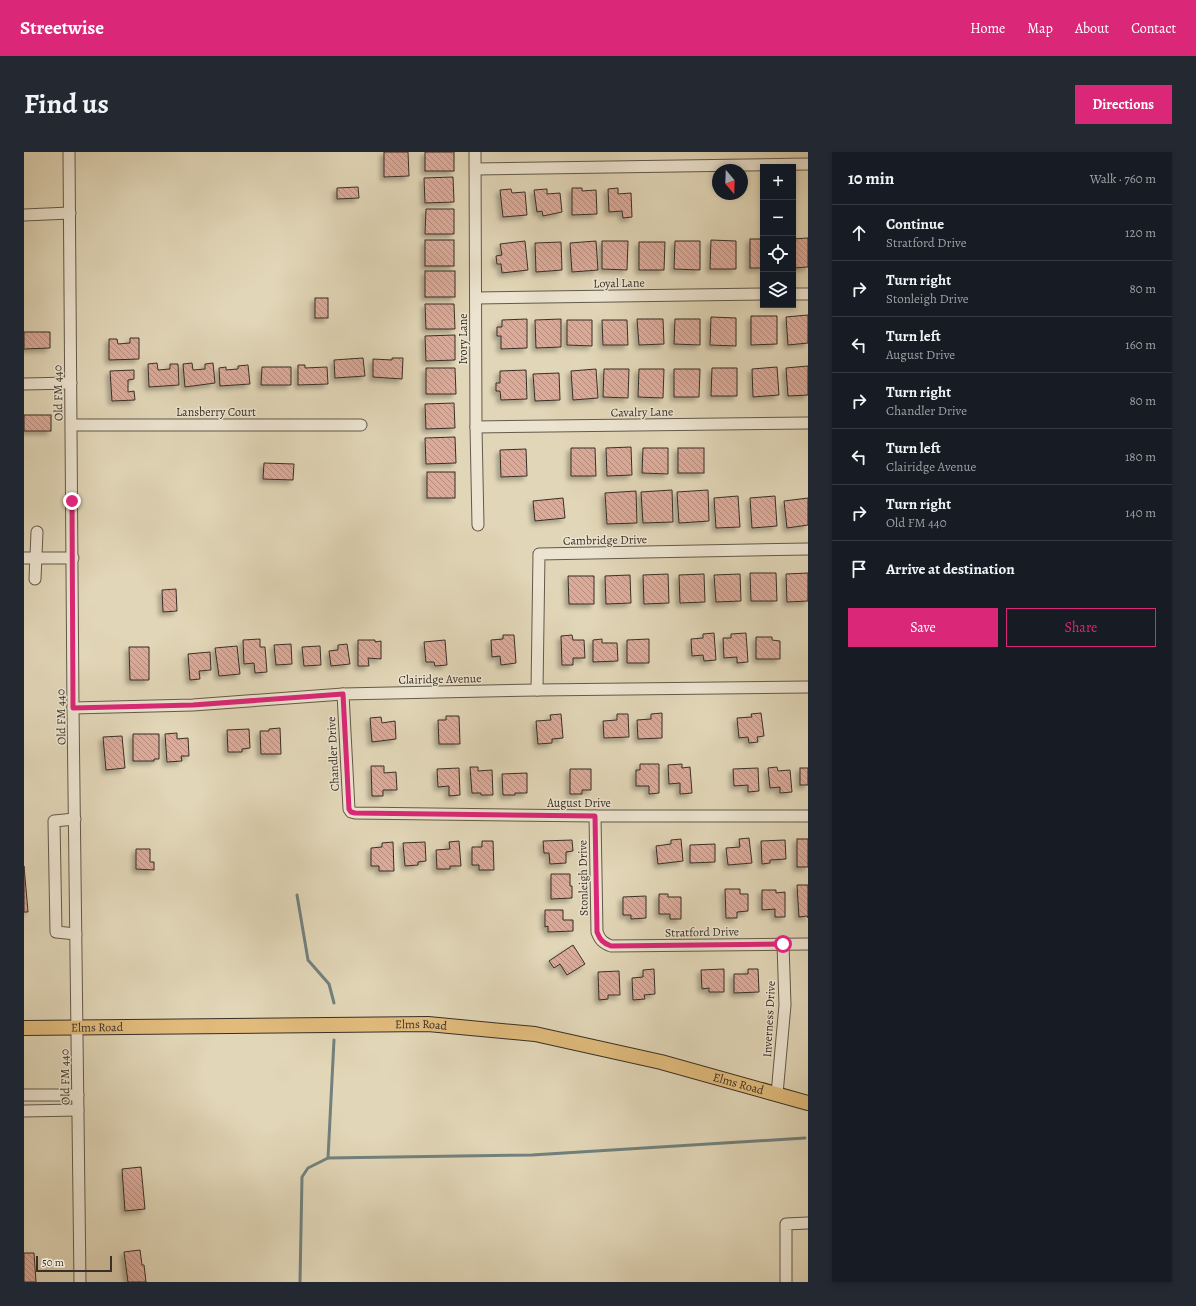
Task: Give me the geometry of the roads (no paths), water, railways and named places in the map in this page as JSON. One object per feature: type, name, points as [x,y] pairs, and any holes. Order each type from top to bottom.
[{"type":"main road","name":"Elms Road","points":[[24,1028],[428,1024],[535,1034],[661,1062],[808,1103]]},
{"type":"street","name":"Old FM 440","points":[[69,152],[73,708],[80,1282]]},
{"type":"street","name":"Ivory Lane","points":[[475,152],[476,428],[478,525]]},
{"type":"street","points":[[476,170],[808,164]]},
{"type":"street","points":[[24,215],[70,214]]},
{"type":"street","name":"Loyal Lane","points":[[476,298],[760,294]]},
{"type":"street","points":[[796,294],[808,294]]},
{"type":"street","points":[[24,384],[71,383]]},
{"type":"street","name":"Cavalry Lane","points":[[476,428],[808,423]]},
{"type":"street","name":"Lansberry Court","points":[[72,425],[361,425]]},
{"type":"street","points":[[35,579],[37,532]]},
{"type":"street","name":"Cambridge Drive","points":[[537,690],[539,554],[808,549]]},
{"type":"street","points":[[24,558],[73,558]]},
{"type":"street","name":"Clairidge Avenue","points":[[73,708],[193,705],[343,694],[808,687]]},
{"type":"street","name":"Chandler Drive","points":[[343,694],[349,809],[351,812]]},
{"type":"street","name":"August Drive","points":[[351,812],[595,816],[808,816]]},
{"type":"street","name":"Stonleigh Drive","points":[[595,816],[597,932],[599,939]]},
{"type":"street","points":[[75,819],[54,821],[56,932],[76,934]]},
{"type":"street","name":"Stratford Drive","points":[[599,939],[603,943],[611,946],[808,944]]},
{"type":"street","name":"Inverness Drive","points":[[777,1094],[785,1005],[783,944]]},
{"type":"street","points":[[24,1095],[78,1095]]},
{"type":"street","points":[[24,1112],[78,1110]]},
{"type":"street","points":[[786,1282],[786,1224],[808,1223]]},
{"type":"waterway","points":[[297,895],[308,960],[329,984],[334,1003]]},
{"type":"waterway","points":[[328,1158],[334,1040]]},
{"type":"waterway","points":[[300,1282],[302,1177],[308,1168],[328,1158],[532,1155],[805,1138]]}]
